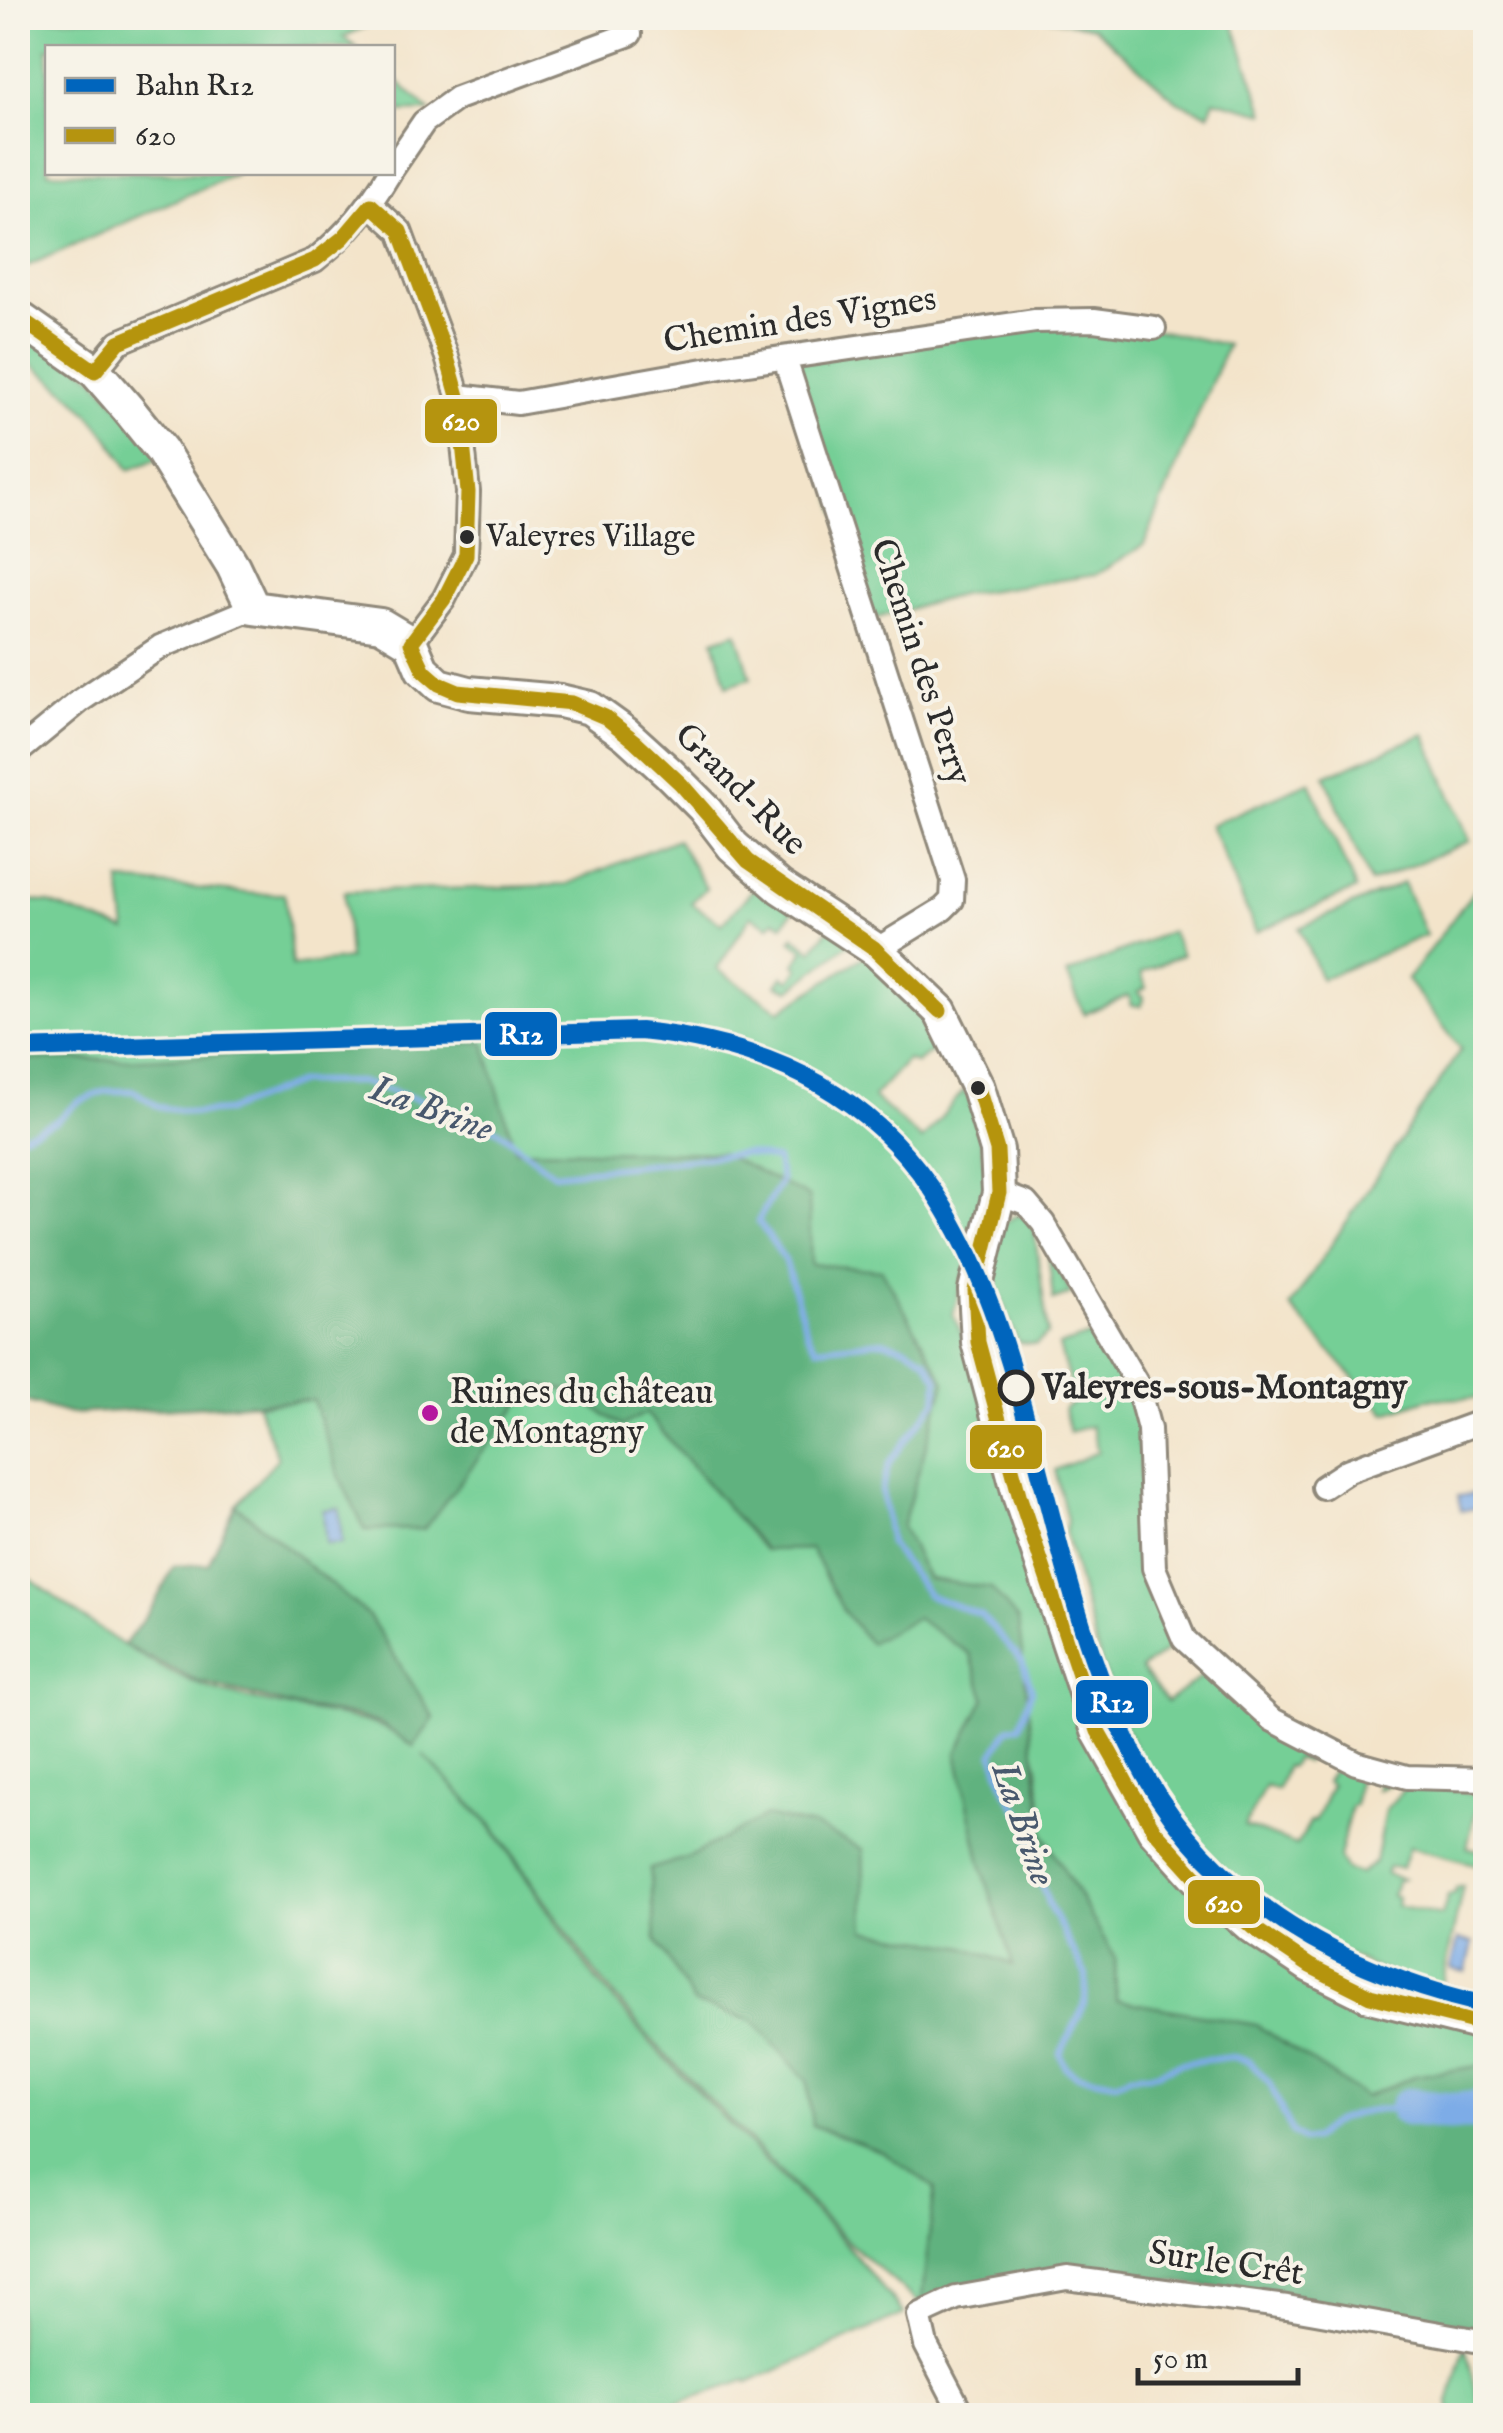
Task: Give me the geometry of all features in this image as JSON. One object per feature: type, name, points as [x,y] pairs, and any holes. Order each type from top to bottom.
[{"type":"street","points":[[395,166],[424,122],[457,98],[630,34]]},
{"type":"street","points":[[96,371],[119,342],[315,260],[342,238],[371,205],[390,175]]},
{"type":"street","points":[[18,752],[80,702],[160,647],[252,608],[381,625],[411,644],[444,599],[466,554],[468,492],[458,396],[400,231],[371,205]]},
{"type":"street","points":[[18,318],[96,371],[161,450],[234,566],[252,608]]},
{"type":"street","name":"Chemin des Vignes","points":[[458,396],[518,403],[727,366],[1035,321],[1094,320],[1154,328]]},
{"type":"street","name":"Chemin des Perry","points":[[785,359],[953,880],[952,900],[943,909],[876,950]]},
{"type":"street","name":"Grand-Rue","points":[[411,644],[422,669],[439,685],[469,693],[590,708],[669,773],[733,846],[780,886],[876,950],[940,1011],[992,1126],[999,1194],[975,1290],[978,1342],[1020,1498],[1098,1731],[1154,1830],[1200,1881],[1252,1928],[1310,1966],[1370,1996],[1486,2025]]},
{"type":"street","points":[[999,1194],[1026,1204],[1044,1224],[1137,1384],[1149,1429],[1154,1568],[1184,1639],[1272,1720],[1356,1763],[1407,1777],[1486,1779]]},
{"type":"street","points":[[1323,1487],[1349,1470],[1486,1420]]},
{"type":"street","name":"Sur le Crêt","points":[[963,2416],[926,2345],[919,2314],[956,2298],[1042,2280],[1086,2279],[1287,2307],[1486,2342]]},
{"type":"green space","points":[[18,18],[385,18],[343,37],[353,45],[45,45],[45,175],[232,175],[18,270]]},
{"type":"green space","points":[[1047,18],[1231,18],[1265,113],[1214,100],[1209,114],[1178,102],[1093,27]]},
{"type":"green space","points":[[395,79],[430,111],[395,112]]},
{"type":"green space","points":[[18,321],[93,376],[163,457],[129,470],[81,405],[18,354]]},
{"type":"green space","points":[[1036,322],[1153,329],[1227,345],[1144,545],[1095,575],[959,595],[873,619],[786,359]]},
{"type":"green space","points":[[737,632],[751,678],[727,686],[714,640]]},
{"type":"green space","points":[[1425,734],[1470,841],[1370,883],[1325,776]]},
{"type":"green space","points":[[1310,782],[1356,889],[1256,932],[1210,825]]},
{"type":"green space","points":[[677,839],[706,888],[691,903],[722,924],[764,877],[799,902],[783,925],[775,920],[769,926],[751,916],[717,969],[780,1011],[866,955],[940,1033],[936,1048],[916,1063],[907,1060],[873,1097],[922,1140],[964,1090],[977,1115],[988,1186],[953,1315],[1096,1732],[1251,1929],[1485,2027],[1485,2065],[1415,2076],[1365,2097],[1256,2025],[1116,2000],[1115,1958],[1044,1835],[1038,1767],[991,1588],[928,1579],[902,1527],[945,1382],[811,1264],[721,1153],[515,1150],[120,1060],[18,1059],[18,898],[49,903],[126,931],[120,881],[285,894],[292,966],[349,959],[344,892],[565,885]]},
{"type":"green space","points":[[1485,876],[1485,1398],[1427,1399],[1386,1413],[1290,1307],[1461,1049],[1407,980]]},
{"type":"green space","points":[[1403,883],[1426,935],[1321,979],[1299,928]]},
{"type":"green space","points":[[832,925],[855,939],[790,990],[777,985],[783,976],[790,981],[799,968],[795,964],[804,950],[791,941],[794,936],[812,951]]},
{"type":"green space","points":[[1171,931],[1182,955],[1141,973],[1146,988],[1138,992],[1144,997],[1141,1006],[1131,1005],[1129,995],[1084,1014],[1067,974]]},
{"type":"green space","points":[[484,1042],[515,1150],[721,1153],[809,1197],[811,1264],[882,1270],[945,1382],[902,1527],[928,1579],[991,1588],[1018,1620],[1044,1835],[1115,1958],[1116,2000],[1256,2025],[1365,2097],[1415,2076],[1485,2065],[1485,2329],[1088,2269],[1003,2279],[921,2305],[935,2188],[883,2152],[812,2125],[807,2081],[753,2021],[694,2003],[656,1939],[650,1869],[687,1858],[766,1816],[814,1826],[863,1849],[865,1930],[965,1947],[1013,1965],[981,1864],[957,1753],[985,1698],[970,1654],[916,1618],[869,1643],[843,1610],[811,1549],[765,1550],[646,1413],[622,1426],[570,1391],[534,1385],[424,1529],[365,1530],[340,1478],[313,1400],[70,1414],[18,1399],[18,1059],[120,1060]]},
{"type":"green space","points":[[1016,1215],[1029,1217],[1034,1228],[1048,1334],[1036,1345],[1019,1343],[1015,1337],[992,1271],[1002,1225]]},
{"type":"green space","points":[[1048,1251],[1072,1294],[1053,1300]]},
{"type":"green space","points":[[1095,1334],[1129,1395],[1138,1428],[1146,1582],[1177,1643],[1141,1669],[1167,1702],[1205,1674],[1266,1729],[1311,1752],[1306,1762],[1296,1758],[1291,1767],[1287,1766],[1277,1790],[1265,1786],[1245,1826],[1297,1845],[1311,1821],[1315,1821],[1331,1785],[1326,1782],[1341,1756],[1390,1784],[1377,1790],[1378,1781],[1358,1777],[1355,1805],[1351,1806],[1339,1858],[1346,1870],[1360,1874],[1375,1862],[1385,1810],[1412,1780],[1485,1797],[1485,1811],[1476,1810],[1467,1847],[1485,1852],[1485,1867],[1409,1847],[1402,1868],[1389,1867],[1386,1874],[1402,1879],[1397,1881],[1392,1896],[1398,1898],[1397,1906],[1442,1916],[1448,1895],[1463,1886],[1441,1990],[1340,1952],[1271,1909],[1209,1855],[1182,1824],[1139,1758],[1096,1646],[1065,1532],[1067,1520],[1055,1470],[1098,1452],[1091,1426],[1069,1432],[1064,1408],[1075,1402],[1059,1346]]},
{"type":"green space","points":[[534,1385],[571,1391],[622,1426],[645,1412],[764,1550],[811,1549],[843,1610],[916,1617],[970,1654],[985,1698],[957,1753],[981,1864],[1014,1965],[965,1947],[864,1930],[863,1849],[766,1817],[687,1858],[650,1870],[694,2003],[753,2021],[807,2081],[812,2125],[883,2152],[935,2188],[921,2305],[847,2241],[648,2036],[593,1970],[493,1826],[423,1755],[491,1827],[591,1973],[646,2038],[845,2243],[904,2314],[748,2383],[747,2380],[641,2415],[18,2415],[18,1570],[124,1645],[193,1682],[245,1698],[373,1724],[413,1746],[434,1718],[369,1616],[236,1505],[278,1458],[257,1405],[313,1400],[340,1478],[365,1530],[423,1529]]},
{"type":"green space","points":[[236,1505],[369,1616],[434,1718],[414,1746],[381,1724],[356,1716],[297,1707],[196,1681],[124,1645],[153,1606],[174,1566],[208,1564]]},
{"type":"green space","points":[[1465,2345],[1482,2415],[1451,2415],[1449,2402]]},
{"type":"water","points":[[1485,1492],[1485,1506],[1461,1511],[1458,1496]]},
{"type":"water","points":[[339,1508],[342,1543],[326,1544],[323,1510]]},
{"type":"water","points":[[1458,1939],[1473,1943],[1466,1972],[1451,1969]]},
{"type":"waterway","name":"La Brine","points":[[18,1137],[56,1121],[78,1102],[106,1091],[134,1091],[159,1107],[195,1113],[227,1111],[299,1082],[360,1082],[430,1103],[498,1130],[554,1174],[746,1153],[777,1160],[781,1181],[758,1221],[785,1260],[808,1336],[817,1348],[882,1341],[907,1348],[926,1360],[938,1379],[936,1401],[889,1463],[882,1490],[890,1544],[928,1595],[981,1615],[1022,1661],[1032,1689],[1020,1726],[1008,1729],[993,1753],[1006,1791],[1028,1824],[1035,1865],[1049,1906],[1086,1975],[1085,2004],[1060,2054],[1065,2067],[1077,2075],[1116,2082],[1181,2063],[1233,2057],[1249,2061],[1270,2084],[1292,2133],[1303,2141],[1314,2139],[1345,2117],[1408,2107]]},
{"type":"waterway","name":"La Brine","points":[[1408,2107],[1454,2112],[1486,2109]]},
{"type":"rail line","name":"R12","points":[[18,1049],[640,1031],[778,1064],[878,1126],[946,1211],[994,1314],[1095,1664],[1145,1775],[1175,1821],[1248,1896],[1290,1926],[1384,1973],[1486,2005]]},
{"type":"transit line","name":"620","points":[[371,205],[400,231],[447,357],[458,396],[468,492],[466,555],[444,599],[411,643]]},
{"type":"transit line","name":"620","points":[[95,371],[119,342],[315,260],[343,238],[371,205]]},
{"type":"transit line","name":"620","points":[[18,317],[95,371]]},
{"type":"transit line","name":"620","points":[[411,643],[424,671],[439,684],[458,692],[572,703],[605,717],[681,784],[748,861],[874,948],[940,1011]]},
{"type":"transit line","name":"620","points":[[978,1088],[997,1150],[999,1193],[975,1290],[978,1342],[1020,1498],[1098,1731],[1154,1830],[1200,1881],[1252,1927],[1310,1966],[1370,1996],[1486,2025]]},
{"type":"place","name":"Valeyres Village","points":[[467,537]]},
{"type":"place","name":"Valeyres-sous-Montagny","points":[[1016,1388]]},
{"type":"place","name":"Ruines du château de Montagny","points":[[430,1413]]}]
